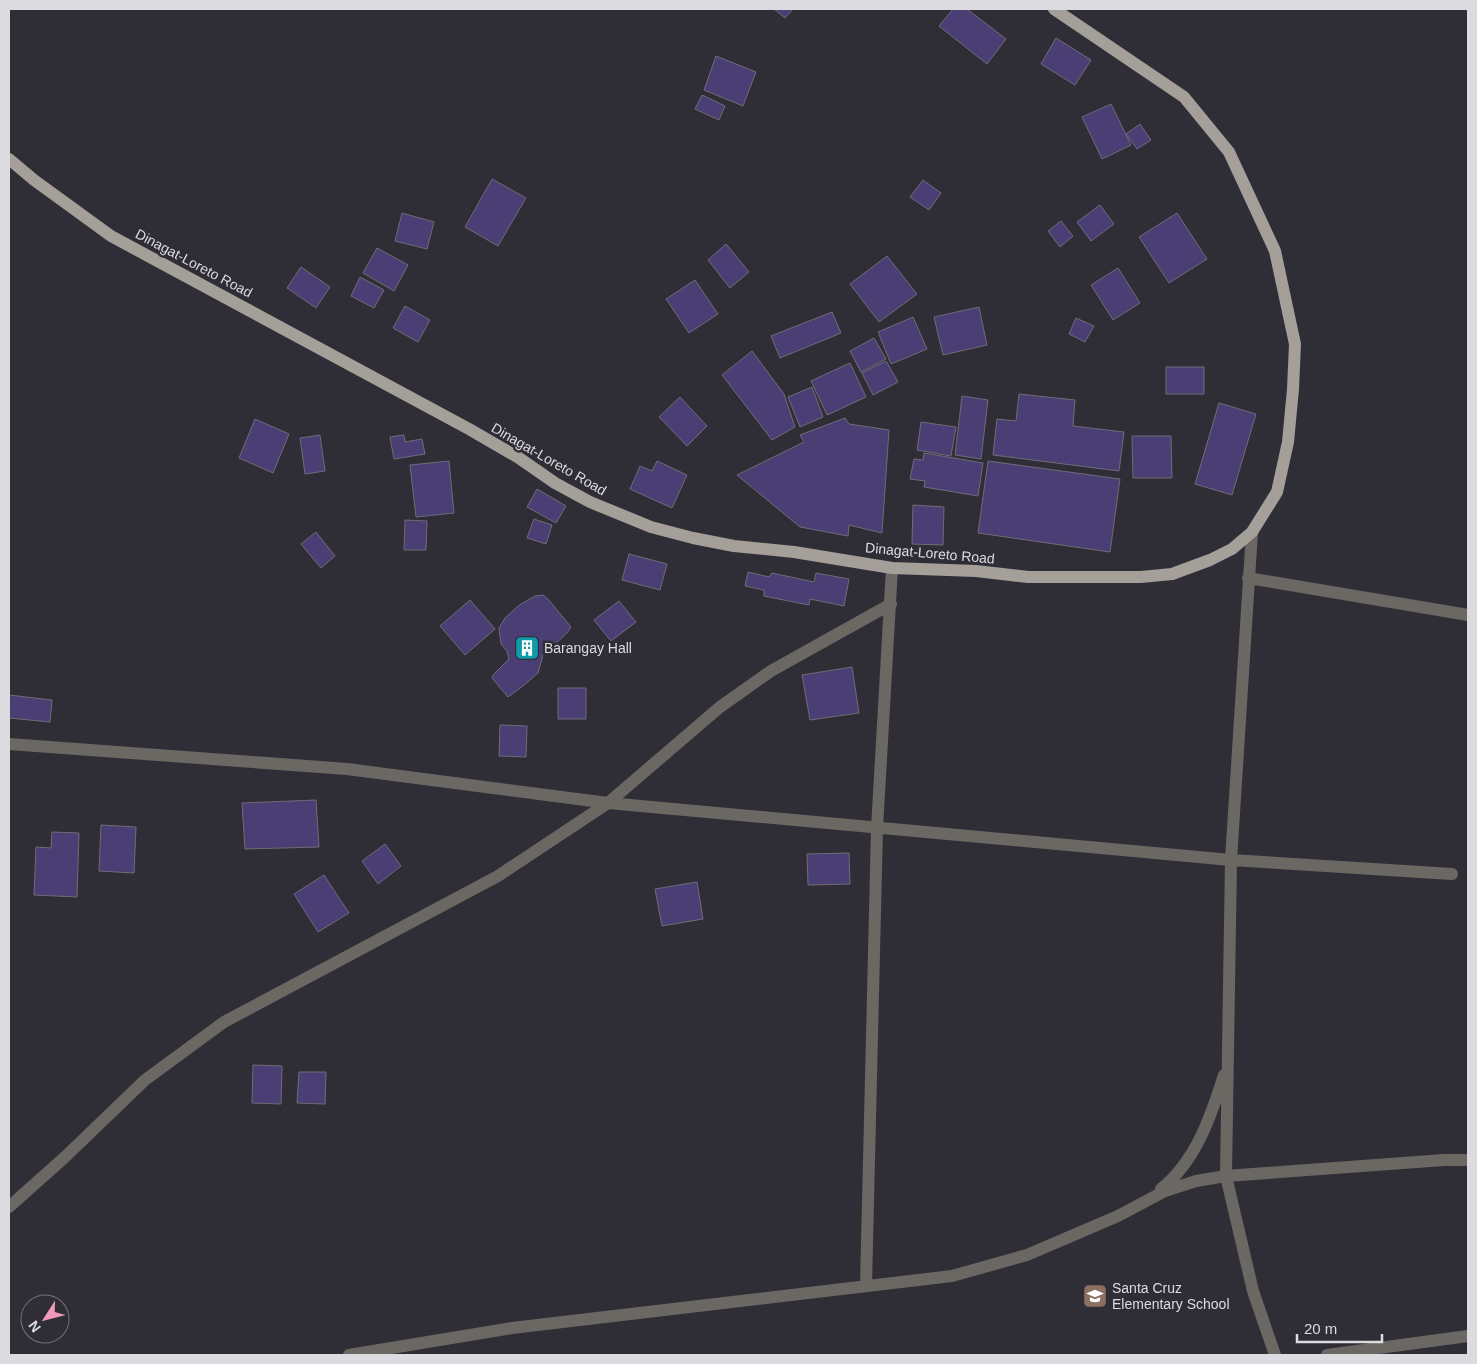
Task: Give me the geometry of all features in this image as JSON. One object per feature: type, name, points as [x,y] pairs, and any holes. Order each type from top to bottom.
[{"type":"main road","name":"Dinagat-Loreto Road","points":[[9,159],[34,180],[112,236],[468,429],[590,502],[651,527],[734,546],[794,552],[892,568],[976,571],[1028,577],[1141,577],[1172,574],[1210,560],[1232,549],[1252,532],[1277,492],[1288,442],[1295,344],[1275,251],[1229,152],[1184,97],[1054,9]]},
{"type":"street","points":[[1252,532],[1231,860],[1226,1176],[1253,1291],[1276,1355]]},
{"type":"street","points":[[866,1285],[877,828],[892,568]]},
{"type":"street","points":[[1248,578],[1468,615]]},
{"type":"street","points":[[9,1207],[65,1157],[145,1080],[224,1022],[498,876],[608,803],[720,707],[771,671],[890,604]]},
{"type":"street","points":[[9,744],[347,769],[608,803],[1231,860],[1452,874]]},
{"type":"street","points":[[1143,1203],[1174,1179],[1208,1124],[1219,1091],[1228,1051]]},
{"type":"street","points":[[349,1355],[512,1328],[952,1276],[1027,1255],[1118,1216],[1165,1192],[1196,1181],[1226,1176],[1468,1160]]},
{"type":"street","points":[[1327,1355],[1468,1336]]},
{"type":"building","points":[[774,9],[793,9],[785,18]]},
{"type":"building","points":[[953,9],[967,9],[1006,39],[987,64],[939,26]]},
{"type":"building","points":[[1056,38],[1091,60],[1075,85],[1041,64]]},
{"type":"building","points":[[716,56],[756,72],[743,106],[704,90]]},
{"type":"building","points":[[702,95],[725,106],[719,120],[695,109]]},
{"type":"building","points":[[1111,104],[1131,145],[1102,159],[1082,117]]},
{"type":"building","points":[[1140,124],[1151,140],[1137,149],[1126,134]]},
{"type":"building","points":[[492,179],[526,198],[498,246],[465,227]]},
{"type":"building","points":[[923,180],[941,193],[929,210],[910,197]]},
{"type":"building","points":[[1100,205],[1114,224],[1091,241],[1077,222]]},
{"type":"building","points":[[402,213],[434,222],[427,249],[395,241]]},
{"type":"building","points":[[1177,213],[1207,259],[1169,283],[1139,237]]},
{"type":"building","points":[[1061,221],[1073,236],[1060,247],[1048,231]]},
{"type":"building","points":[[726,244],[749,272],[730,288],[708,260]]},
{"type":"building","points":[[377,248],[408,265],[394,291],[363,273]]},
{"type":"building","points":[[887,256],[917,294],[879,322],[850,284]]},
{"type":"building","points":[[301,267],[330,287],[316,308],[287,288]]},
{"type":"building","points":[[1118,268],[1140,303],[1113,320],[1091,285]]},
{"type":"building","points":[[360,277],[384,290],[374,308],[351,296]]},
{"type":"building","points":[[695,280],[718,314],[689,333],[666,299]]},
{"type":"building","points":[[405,306],[430,320],[418,342],[393,328]]},
{"type":"building","points":[[979,307],[987,345],[943,355],[934,317]]},
{"type":"building","points":[[832,312],[841,333],[780,358],[771,336]]},
{"type":"building","points":[[913,317],[927,349],[891,364],[878,332]]},
{"type":"building","points":[[1076,318],[1094,326],[1085,342],[1069,334]]},
{"type":"building","points":[[874,338],[886,359],[861,372],[850,351]]},
{"type":"building","points":[[752,351],[784,394],[795,427],[772,440],[722,375]]},
{"type":"building","points":[[886,361],[898,382],[873,395],[862,373]]},
{"type":"building","points":[[850,363],[866,397],[827,415],[811,381]]},
{"type":"building","points":[[1166,367],[1204,367],[1204,394],[1166,394]]},
{"type":"building","points":[[812,387],[823,417],[800,427],[788,397]]},
{"type":"building","points":[[1019,394],[1075,400],[1073,426],[1124,432],[1119,471],[993,455],[997,419],[1016,421]]},
{"type":"building","points":[[962,396],[988,400],[981,459],[955,455]]},
{"type":"building","points":[[680,397],[707,426],[687,446],[659,417]]},
{"type":"building","points":[[1219,403],[1256,414],[1232,495],[1195,484]]},
{"type":"building","points":[[845,418],[849,424],[889,430],[882,533],[849,525],[848,536],[800,527],[737,475],[804,442],[800,435]]},
{"type":"building","points":[[255,419],[289,434],[273,473],[239,458]]},
{"type":"building","points":[[921,422],[956,427],[951,456],[917,450]]},
{"type":"building","points":[[320,435],[325,471],[305,474],[300,438]]},
{"type":"building","points":[[404,435],[405,442],[422,439],[425,454],[394,459],[390,437]]},
{"type":"building","points":[[1132,436],[1171,436],[1172,478],[1133,478]]},
{"type":"building","points":[[924,453],[983,463],[978,496],[924,487],[925,481],[910,479],[914,459],[923,460]]},
{"type":"building","points":[[449,461],[454,513],[416,517],[410,465]]},
{"type":"building","points":[[657,461],[687,475],[672,508],[630,489],[640,466],[652,471]]},
{"type":"building","points":[[988,461],[1120,479],[1110,552],[978,533]]},
{"type":"building","points":[[537,489],[566,506],[556,523],[527,507]]},
{"type":"building","points":[[913,505],[944,507],[943,545],[912,544]]},
{"type":"building","points":[[534,519],[552,525],[546,544],[527,538]]},
{"type":"building","points":[[405,520],[427,521],[426,550],[404,550]]},
{"type":"building","points":[[316,532],[335,556],[321,568],[301,544]]},
{"type":"building","points":[[629,554],[667,564],[660,590],[622,580]]},
{"type":"building","points":[[748,572],[769,577],[772,573],[814,582],[816,573],[849,579],[844,606],[810,599],[809,605],[764,596],[764,590],[745,586]]},
{"type":"building","name":"Barangay Hall","points":[[543,595],[571,627],[543,655],[538,673],[508,697],[492,678],[509,659],[507,651],[501,644],[499,628],[505,618],[518,606],[535,596]]},
{"type":"building","points":[[470,600],[495,629],[465,655],[440,626]]},
{"type":"building","points":[[619,601],[636,622],[611,641],[594,620]]},
{"type":"building","points":[[852,667],[859,713],[810,720],[802,675]]},
{"type":"building","points":[[558,688],[586,688],[586,719],[558,719]]},
{"type":"building","points":[[9,695],[52,700],[50,722],[9,718]]},
{"type":"building","points":[[500,725],[527,726],[526,757],[499,756]]},
{"type":"building","points":[[316,800],[319,847],[245,849],[242,803]]},
{"type":"building","points":[[101,825],[136,827],[134,873],[99,871]]},
{"type":"building","points":[[52,832],[79,833],[77,897],[34,895],[36,847],[51,848]]},
{"type":"building","points":[[385,844],[401,866],[378,884],[362,861]]},
{"type":"building","points":[[849,853],[850,884],[808,885],[807,854]]},
{"type":"building","points":[[324,875],[349,913],[318,932],[294,894]]},
{"type":"building","points":[[697,882],[703,919],[662,926],[655,889]]},
{"type":"building","points":[[253,1065],[282,1066],[281,1104],[252,1103]]},
{"type":"building","points":[[299,1072],[326,1072],[325,1104],[297,1103]]},
{"type":"place","name":"Barangay Hall","points":[[527,648]]},
{"type":"place","name":"Santa Cruz Elementary School","points":[[1095,1296]]}]
